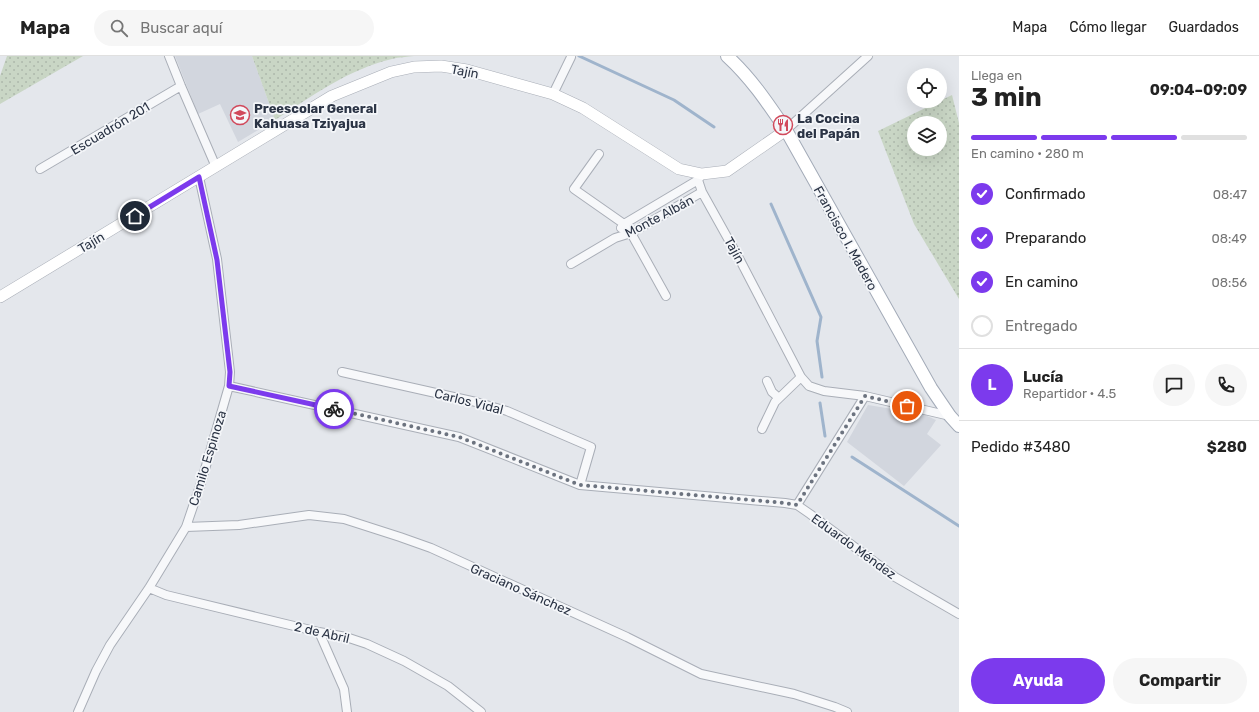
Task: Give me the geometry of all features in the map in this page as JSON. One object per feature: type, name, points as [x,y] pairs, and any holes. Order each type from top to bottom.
[{"type":"main road","name":"Francisco I. Madero","points":[[726,56],[760,91],[786,130],[931,388],[950,416],[959,426]]},
{"type":"main road","name":"Tajín","points":[[0,297],[332,96],[391,72],[414,67],[442,66],[467,70],[553,94],[583,108],[679,169],[700,177]]},
{"type":"main road","name":"Monte Albán","points":[[700,177],[727,171],[786,130]]},
{"type":"street","points":[[169,56],[180,86],[216,167]]},
{"type":"street","name":"Monte Albán","points":[[786,130],[868,56]]},
{"type":"street","points":[[553,94],[571,57]]},
{"type":"street","name":"Escuadrón 201","points":[[40,169],[180,86]]},
{"type":"street","points":[[599,154],[574,189],[624,224],[631,233],[666,296]]},
{"type":"street","name":"Camilo Espinoza","points":[[78,712],[96,671],[110,645],[149,588],[186,527],[201,484],[229,386],[230,372],[217,260],[199,177]]},
{"type":"street","name":"Monte Albán","points":[[615,238],[624,224],[700,177]]},
{"type":"street","name":"Tajín","points":[[700,177],[702,192],[741,262],[801,377],[809,386],[824,391],[865,396]]},
{"type":"street","name":"Monte Albán","points":[[571,264],[615,238],[631,233],[702,192]]},
{"type":"street","points":[[660,203],[664,214]]},
{"type":"street","name":"Carlos Vidal","points":[[342,372],[476,402],[507,411],[591,447],[580,485]]},
{"type":"street","points":[[762,429],[778,398],[801,377]]},
{"type":"street","points":[[767,381],[772,392],[778,398]]},
{"type":"street","name":"Eduardo Méndez","points":[[229,386],[459,437],[580,485],[797,505],[895,577],[959,614]]},
{"type":"street","points":[[797,505],[865,396],[950,416]]},
{"type":"street","name":"Graciano Sánchez","points":[[186,527],[239,525],[309,515],[344,519],[432,548],[627,637],[701,674],[794,694],[834,709],[847,712]]},
{"type":"street","name":"2 de Abril","points":[[149,588],[166,595],[319,632],[346,637],[367,644],[404,661],[448,686],[481,712]]},
{"type":"street","points":[[319,632],[344,689],[347,712]]},
{"type":"shaded area","points":[[175,56],[252,56],[275,120],[238,142],[220,104],[198,114]]},
{"type":"shaded area","points":[[868,405],[923,414],[936,420],[927,434],[941,445],[904,486],[847,442]]},
{"type":"green space","points":[[7,56],[83,56],[0,104],[0,76]]},
{"type":"green space","points":[[252,56],[414,56],[400,57],[361,69],[331,84],[275,120]]},
{"type":"green space","points":[[952,95],[959,123],[959,299],[914,224],[878,131],[907,117],[907,156],[947,156],[947,116],[909,116],[925,108],[947,108],[947,97]]},
{"type":"waterway","points":[[579,56],[674,100],[714,127]]},
{"type":"waterway","points":[[771,204],[821,317],[817,341],[822,377]]},
{"type":"waterway","points":[[820,403],[825,436]]},
{"type":"waterway","points":[[852,457],[959,526]]},
{"type":"way so far","points":[[334,409],[459,437],[580,485],[797,505],[865,396],[907,406]]},
{"type":"place","name":"Preescolar General Kahuasa Tziyajua","points":[[240,115]]},
{"type":"place","name":"La Cocina del Papán","points":[[783,125]]},
{"type":"route","points":[[135,216],[199,177],[217,260],[230,372],[229,386],[334,409]]}]
